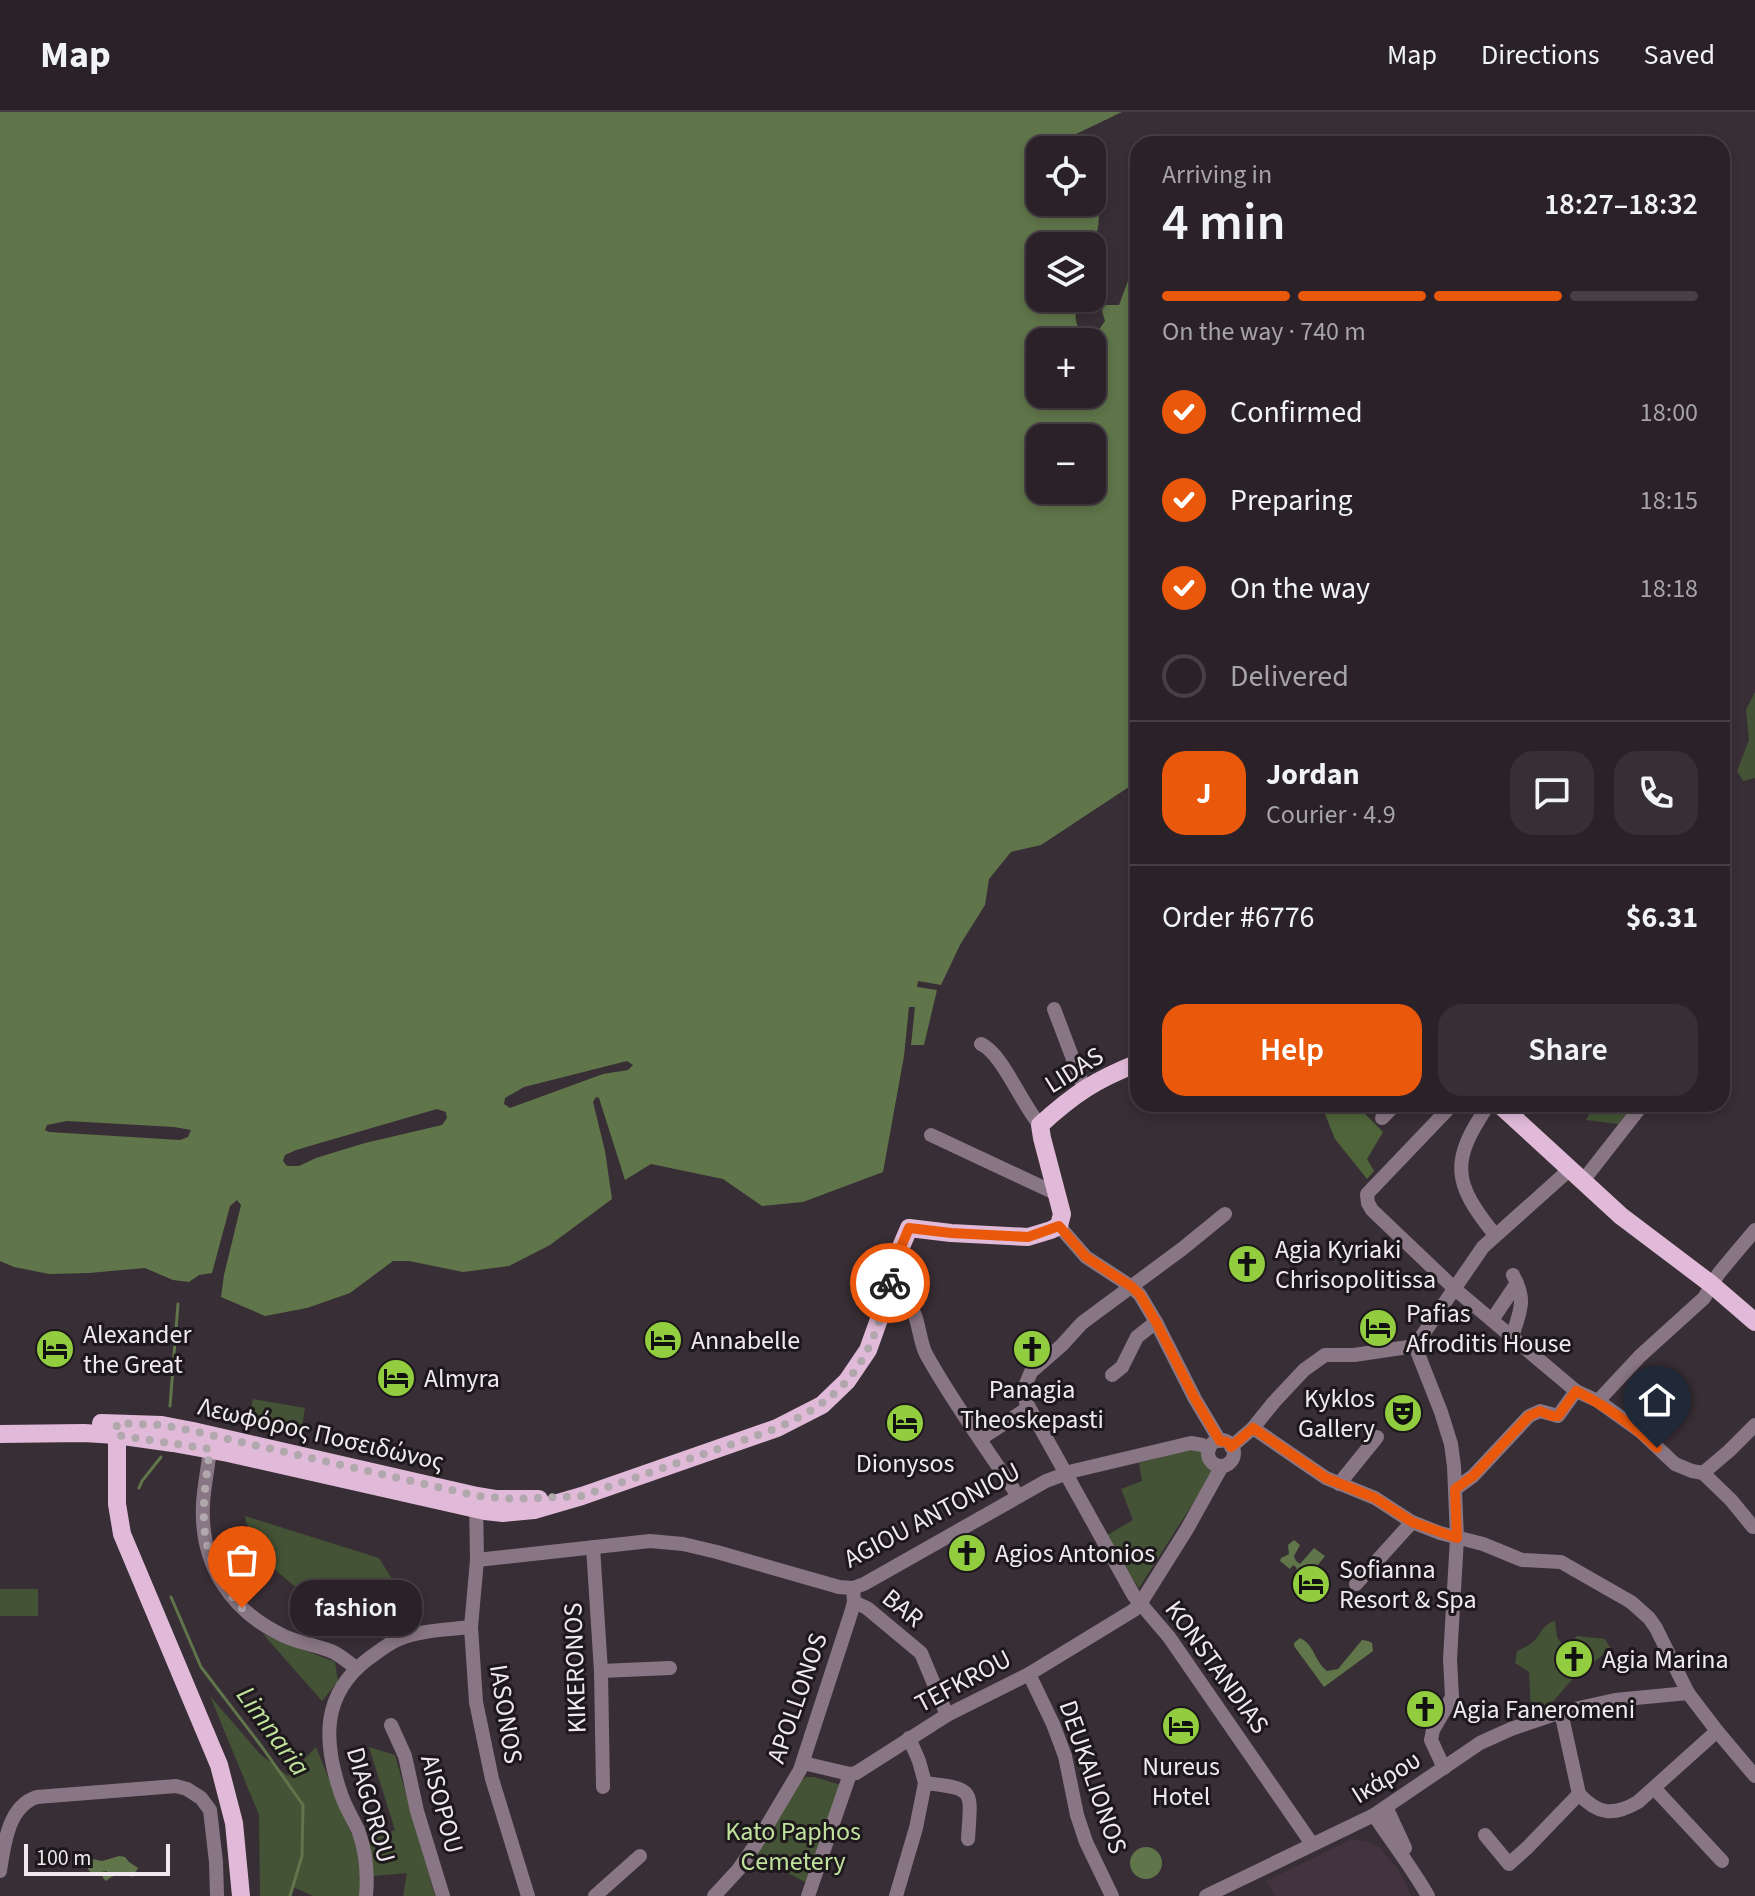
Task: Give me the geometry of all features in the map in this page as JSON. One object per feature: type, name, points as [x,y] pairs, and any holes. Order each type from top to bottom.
[{"type":"main road","name":"LIDAS","points":[[1040,1125],[1084,1088],[1130,1066]]},
{"type":"main road","points":[[1508,1112],[1621,1216],[1711,1284],[1755,1322]]},
{"type":"main road","points":[[1040,1125],[1062,1214],[1059,1226]]},
{"type":"main road","name":"Λεωφόρος Ποσειδώνος","points":[[0,1434],[84,1433],[162,1425],[481,1504],[503,1513],[534,1510],[764,1433],[822,1405],[847,1381],[868,1350],[887,1297],[895,1261],[909,1228],[1028,1237],[1059,1226]]},
{"type":"main road","name":"Λεωφόρος Ποσειδώνος","points":[[0,1425],[123,1430],[481,1504]]},
{"type":"main road","points":[[123,1430],[117,1504],[122,1534],[217,1758],[236,1836],[241,1896]]},
{"type":"main road","points":[[123,1430],[133,1531],[235,1780],[245,1818],[250,1896]]},
{"type":"street","points":[[1054,1009],[1084,1088]]},
{"type":"street","points":[[981,1044],[994,1053],[1030,1114],[1040,1125]]},
{"type":"street","points":[[1382,1118],[1388,1112]]},
{"type":"street","points":[[1445,1112],[1367,1194],[1372,1210],[1456,1290],[1576,1391],[1598,1401],[1640,1431],[1675,1464],[1703,1473],[1753,1527]]},
{"type":"street","points":[[1485,1112],[1462,1153],[1460,1166],[1464,1187],[1471,1201],[1495,1235]]},
{"type":"street","points":[[1222,1466],[1211,1462],[1208,1454],[1253,1428],[1304,1370],[1325,1355],[1354,1355],[1415,1346],[1483,1247],[1576,1176],[1636,1112]]},
{"type":"street","points":[[931,1135],[1057,1194]]},
{"type":"street","points":[[980,1439],[1028,1408],[1025,1386],[1031,1372],[1082,1323],[1225,1214]]},
{"type":"street","points":[[1059,1226],[1086,1257],[1140,1295],[1220,1445],[1233,1454],[1231,1460],[1222,1466],[1140,1604]]},
{"type":"street","points":[[1598,1401],[1640,1356],[1704,1298],[1711,1284],[1755,1230]]},
{"type":"street","points":[[1492,1320],[1515,1279],[1520,1289],[1521,1306],[1512,1337]]},
{"type":"street","points":[[887,1297],[912,1309],[926,1354],[1018,1496]]},
{"type":"street","points":[[1112,1375],[1122,1367],[1137,1337],[1156,1322]]},
{"type":"street","points":[[1415,1346],[1451,1444],[1455,1489],[1457,1538],[1450,1659],[1452,1697],[1431,1736],[1444,1768]]},
{"type":"street","points":[[1455,1489],[1473,1476],[1529,1416],[1540,1411],[1558,1416],[1576,1391]]},
{"type":"street","name":"KONSTANDIAS","points":[[1028,1408],[1072,1471],[1140,1604],[1169,1637],[1312,1844]]},
{"type":"street","points":[[1703,1473],[1755,1425]]},
{"type":"street","points":[[1253,1428],[1326,1478],[1375,1498],[1412,1522],[1522,1560],[1561,1562],[1631,1602],[1656,1628],[1688,1693],[1755,1776]]},
{"type":"street","points":[[1339,1484],[1377,1437]]},
{"type":"street","name":"AGIOU ANTONIOU","points":[[477,1560],[650,1541],[683,1544],[825,1584],[853,1595],[864,1584],[1018,1496],[1072,1471],[1191,1443],[1220,1445]]},
{"type":"street","points":[[210,1449],[203,1506],[204,1530],[208,1552],[219,1579],[242,1608],[260,1623],[285,1637],[339,1655],[356,1668]]},
{"type":"street","name":"IASONOS","points":[[481,1504],[471,1627],[473,1677],[479,1725],[492,1779],[528,1896]]},
{"type":"street","points":[[1356,1584],[1412,1522]]},
{"type":"street","name":"KIKERONOS","points":[[593,1547],[601,1671],[603,1787]]},
{"type":"street","name":"BAR","points":[[853,1595],[921,1653],[947,1715]]},
{"type":"street","name":"APOLLONOS","points":[[714,1896],[756,1844],[803,1763],[853,1595]]},
{"type":"street","name":"TEFKROU","points":[[850,1774],[947,1715],[1029,1674],[1140,1604]]},
{"type":"street","name":"DIAGOROU","points":[[366,1896],[368,1874],[359,1832],[341,1794],[331,1761],[329,1714],[336,1697],[356,1668],[385,1646],[415,1634],[471,1627]]},
{"type":"street","points":[[601,1671],[670,1668]]},
{"type":"street","name":"DEUKALIONOS","points":[[1029,1674],[1065,1756],[1086,1842],[1112,1896]]},
{"type":"street","name":"Ικάρου","points":[[1206,1896],[1225,1892],[1312,1844],[1380,1812],[1480,1743],[1497,1735],[1561,1712],[1615,1700],[1688,1693]]},
{"type":"street","points":[[1561,1712],[1579,1794],[1598,1810],[1617,1811],[1638,1802],[1717,1731]]},
{"type":"street","name":"AISOPOU","points":[[391,1725],[405,1756],[417,1811],[443,1896]]},
{"type":"street","points":[[896,1896],[916,1828],[925,1783],[909,1738]]},
{"type":"street","points":[[803,1763],[850,1774],[808,1896]]},
{"type":"street","points":[[925,1783],[957,1787],[967,1795],[970,1802],[968,1839]]},
{"type":"street","points":[[0,1871],[13,1818],[30,1799],[176,1786],[201,1798],[212,1816],[217,1896]]},
{"type":"street","points":[[1654,1788],[1722,1861]]},
{"type":"street","points":[[201,1798],[226,1789]]},
{"type":"street","points":[[1485,1835],[1509,1864],[1579,1794]]},
{"type":"street","points":[[1380,1812],[1393,1844],[1409,1863],[1428,1896]]},
{"type":"street","points":[[1380,1812],[1405,1847],[1409,1863]]},
{"type":"street","points":[[1343,1831],[1364,1831],[1393,1844]]},
{"type":"street","points":[[595,1896],[640,1856]]},
{"type":"shaded area","points":[[0,112],[1122,112],[1074,136],[1026,136],[1026,216],[1099,216],[1099,220],[1096,232],[1026,232],[1026,312],[1076,312],[1079,328],[1026,328],[1026,408],[1106,408],[1106,328],[1100,328],[1105,321],[1102,312],[1106,312],[1106,305],[1119,305],[1130,275],[1130,786],[1041,845],[1011,852],[989,879],[985,905],[960,945],[941,985],[918,981],[917,987],[937,990],[924,1045],[911,1045],[915,1007],[909,1007],[904,1056],[883,1172],[803,1202],[762,1206],[723,1179],[651,1164],[625,1180],[599,1098],[596,1097],[593,1102],[612,1199],[550,1245],[509,1266],[463,1272],[409,1261],[393,1261],[350,1293],[307,1308],[265,1316],[221,1297],[241,1205],[237,1200],[230,1206],[212,1273],[199,1275],[189,1282],[173,1280],[145,1268],[49,1274],[0,1261]]},
{"type":"shaded area","points":[[1324,1112],[1363,1112],[1383,1132],[1367,1159],[1374,1171],[1367,1179],[1335,1139]]},
{"type":"shaded area","points":[[1294,1540],[1300,1545],[1294,1556],[1300,1564],[1314,1548],[1325,1556],[1307,1579],[1293,1565],[1290,1569],[1280,1561],[1289,1554],[1288,1545]]},
{"type":"shaded area","points":[[1300,1638],[1309,1645],[1327,1671],[1338,1669],[1362,1640],[1372,1643],[1373,1651],[1324,1687],[1294,1646]]},
{"type":"shaded area","points":[[1352,1839],[1379,1847],[1397,1868],[1412,1896],[1275,1896],[1266,1881]]},
{"type":"shaded area","points":[[1146,1847],[1157,1852],[1162,1863],[1157,1874],[1146,1879],[1135,1874],[1130,1863],[1135,1852]]},
{"type":"shaded area","points":[[119,1856],[138,1868],[133,1877],[118,1875],[106,1881],[102,1877],[107,1871],[96,1875],[89,1871],[87,1866],[92,1859],[102,1861]]},
{"type":"green space","points":[[1755,692],[1755,778],[1743,781],[1737,771],[1749,740],[1746,710]]},
{"type":"green space","points":[[1590,1112],[1628,1112],[1618,1124],[1586,1120]]},
{"type":"green space","points":[[253,1399],[305,1408],[301,1433],[248,1424]]},
{"type":"green space","points":[[1198,1447],[1213,1472],[1139,1588],[1104,1537],[1133,1520],[1121,1489],[1142,1481],[1139,1463]]},
{"type":"green space","points":[[245,1516],[379,1558],[421,1626],[394,1632],[385,1599],[336,1603],[300,1591],[265,1561]]},
{"type":"green space","points":[[0,1589],[38,1589],[38,1616],[0,1616]]},
{"type":"green space","points":[[1555,1621],[1561,1643],[1571,1643],[1577,1636],[1605,1639],[1611,1649],[1575,1676],[1550,1705],[1531,1712],[1529,1672],[1515,1663],[1517,1651],[1535,1640],[1545,1626]]},
{"type":"green space","points":[[263,1634],[335,1662],[338,1681],[322,1701]]},
{"type":"green space","points":[[210,1696],[260,1754],[288,1776],[316,1747],[356,1845],[395,1830],[369,1747],[395,1755],[435,1896],[403,1896],[407,1873],[373,1876],[360,1896],[313,1896],[293,1887],[290,1896],[260,1896],[259,1815]]},
{"type":"green space","name":"Kato Paphos Cemetery","points":[[806,1777],[841,1785],[809,1884],[755,1856],[797,1783]]},
{"type":"pier","points":[[627,1061],[633,1065],[628,1070],[603,1074],[510,1108],[504,1104],[505,1098],[524,1087]]},
{"type":"pier","points":[[437,1109],[446,1112],[447,1118],[442,1125],[365,1143],[299,1166],[287,1166],[283,1161],[285,1155],[296,1150]]},
{"type":"pier","points":[[67,1121],[191,1130],[188,1137],[180,1140],[45,1130],[47,1125]]},
{"type":"waterway","name":"Limnaria","points":[[170,1406],[178,1304]]},
{"type":"waterway","name":"Limnaria","points":[[139,1488],[161,1457]]},
{"type":"waterway","name":"Limnaria","points":[[171,1597],[201,1667],[303,1805],[302,1856],[290,1896]]},
{"type":"way so far","points":[[242,1608],[219,1579],[208,1552],[203,1506],[210,1449],[116,1435],[117,1423],[162,1425],[193,1431],[495,1499],[582,1496],[764,1433],[822,1405],[847,1381],[868,1350],[890,1283]]},
{"type":"place","name":"Agia Kyriaki Chrisopolitissa","points":[[1247,1264]]},
{"type":"place","name":"Pafias Afroditis House","points":[[1378,1328]]},
{"type":"place","name":"Annabelle","points":[[663,1340]]},
{"type":"place","name":"Alexander the Great","points":[[55,1349]]},
{"type":"place","name":"Panagia Theoskepasti","points":[[1032,1349]]},
{"type":"place","name":"Almyra","points":[[396,1378]]},
{"type":"place","name":"Kyklos Gallery","points":[[1403,1413]]},
{"type":"place","name":"Dionysos","points":[[905,1423]]},
{"type":"place","name":"Agios Antonios","points":[[967,1553]]},
{"type":"place","name":"Sofianna Resort & Spa","points":[[1311,1584]]},
{"type":"place","name":"fashion","points":[[242,1608]]},
{"type":"place","name":"Agia Marina","points":[[1574,1659]]},
{"type":"place","name":"Agia Faneromeni","points":[[1425,1709]]},
{"type":"place","name":"Nureus Hotel","points":[[1181,1726]]},
{"type":"route","points":[[890,1283],[895,1261],[909,1228],[1028,1237],[1059,1226],[1086,1257],[1140,1295],[1220,1441],[1227,1442],[1231,1447],[1253,1428],[1326,1478],[1375,1498],[1412,1522],[1457,1538],[1455,1489],[1473,1476],[1529,1416],[1540,1411],[1558,1416],[1576,1391],[1598,1401],[1640,1431],[1657,1448]]}]
